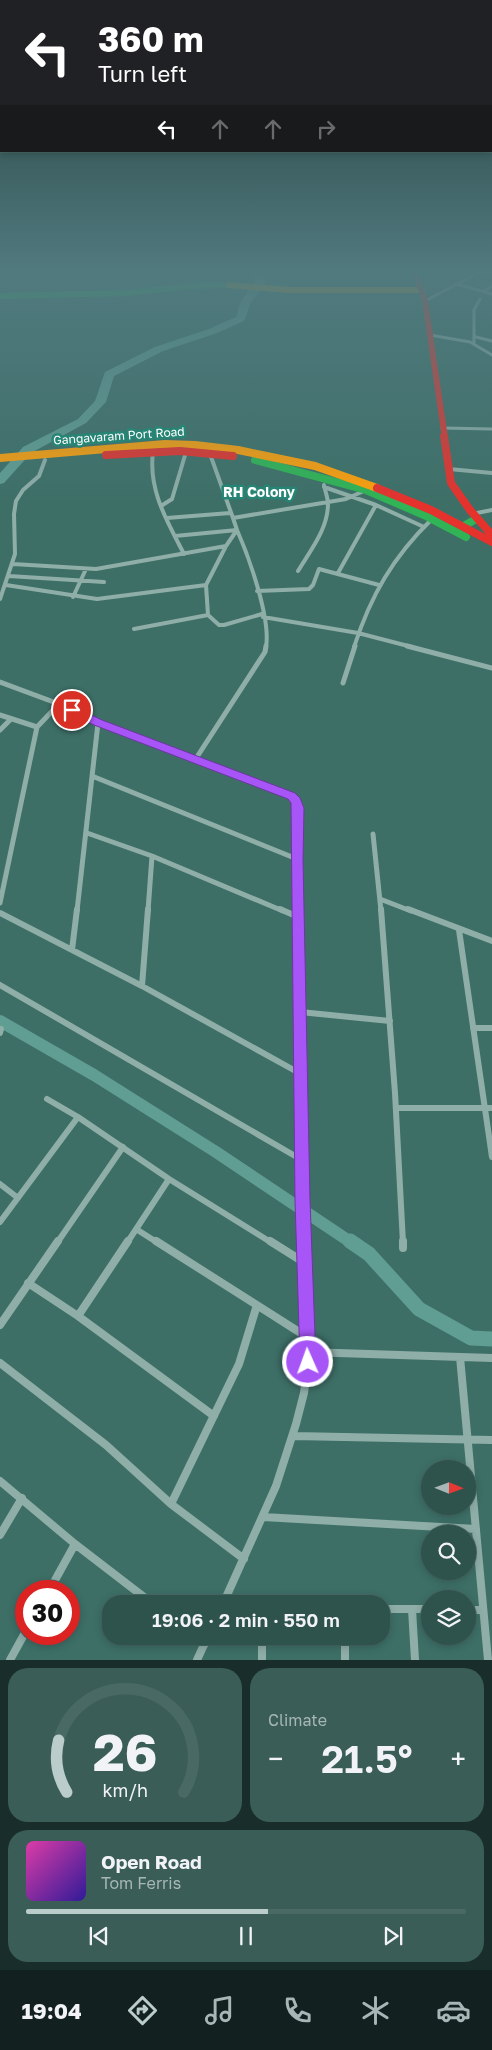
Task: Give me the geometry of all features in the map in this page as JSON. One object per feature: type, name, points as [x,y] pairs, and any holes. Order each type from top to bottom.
[{"type":"street","points":[[432,348],[448,468],[452,483],[474,517],[492,535]]},
{"type":"street","points":[[482,348],[492,355]]},
{"type":"street","points":[[442,428],[492,429]]},
{"type":"street","name":"Gangavaram Port Road","points":[[0,458],[42,461],[142,445],[195,444],[238,450],[294,465],[324,482],[366,490],[432,519],[492,549]]},
{"type":"street","points":[[195,760],[267,647],[257,591],[244,544],[230,513],[210,454]]},
{"type":"street","name":"Gangavaram Port Road","points":[[0,464],[210,454],[294,465],[335,472],[364,482],[432,510],[492,542]]},
{"type":"street","points":[[152,456],[152,478],[161,506],[184,554]]},
{"type":"street","points":[[161,506],[172,499],[184,456]]},
{"type":"street","points":[[0,599],[15,554],[14,514],[16,501],[23,490],[41,474],[42,461]]},
{"type":"street","points":[[448,468],[492,474]]},
{"type":"street","points":[[324,482],[424,527]]},
{"type":"street","points":[[298,571],[321,532],[325,520],[328,502],[324,482]]},
{"type":"street","points":[[232,518],[328,502],[354,496],[366,490]]},
{"type":"street","points":[[338,574],[376,505]]},
{"type":"street","points":[[462,527],[474,517],[492,510]]},
{"type":"street","points":[[167,518],[230,513]]},
{"type":"street","points":[[343,683],[368,605],[393,563],[432,519]]},
{"type":"street","points":[[176,536],[237,530]]},
{"type":"street","points":[[237,530],[226,546],[206,585],[208,615],[219,625],[262,615],[358,633],[492,668]]},
{"type":"street","points":[[13,564],[86,570],[226,546]]},
{"type":"street","points":[[73,597],[86,570]]},
{"type":"street","points":[[257,591],[304,590],[313,585],[318,570],[379,586]]},
{"type":"street","points":[[9,576],[104,582]]},
{"type":"street","points":[[6,585],[73,597],[110,598],[206,585]]},
{"type":"street","points":[[134,629],[208,615]]},
{"type":"street","points":[[0,682],[59,704],[98,723],[292,796],[298,808],[297,859],[302,1182],[308,1352],[306,1385],[294,1436],[263,1517],[228,1595]]},
{"type":"street","points":[[0,903],[37,727],[59,704]]},
{"type":"street","points":[[0,715],[37,727]]},
{"type":"street","points":[[0,730],[11,719]]},
{"type":"street","points":[[72,950],[87,833],[98,723]]},
{"type":"street","points":[[92,776],[297,859]]},
{"type":"street","points":[[87,833],[152,856],[298,917]]},
{"type":"street","points":[[373,834],[397,1108],[404,1248]]},
{"type":"street","points":[[142,986],[152,856]]},
{"type":"street","points":[[380,899],[492,941]]},
{"type":"street","points":[[0,912],[142,986],[301,1074]]},
{"type":"street","points":[[459,930],[473,1028],[488,1108],[492,1157]]},
{"type":"street","points":[[0,985],[302,1160]]},
{"type":"street","points":[[300,1012],[390,1021]]},
{"type":"street","points":[[473,1028],[492,1028]]},
{"type":"street","points":[[47,1099],[78,1117],[169,1179],[305,1263]]},
{"type":"street","points":[[397,1108],[488,1108]]},
{"type":"street","points":[[0,1222],[78,1117]]},
{"type":"street","points":[[0,1325],[123,1147]]},
{"type":"street","points":[[78,1316],[169,1179]]},
{"type":"street","points":[[0,1184],[18,1198]]},
{"type":"street","points":[[136,1229],[307,1337]]},
{"type":"street","points":[[28,1283],[78,1316],[214,1416]]},
{"type":"street","points":[[171,1504],[239,1364],[257,1306]]},
{"type":"street","points":[[308,1352],[492,1358]]},
{"type":"street","points":[[460,1357],[476,1525]]},
{"type":"street","points":[[0,1363],[106,1445],[171,1504],[244,1558]]},
{"type":"street","points":[[294,1436],[492,1440]]},
{"type":"street","points":[[0,1481],[75,1544],[141,1595]]},
{"type":"street","points":[[0,1534],[22,1498]]},
{"type":"street","points":[[263,1517],[421,1525]]},
{"type":"street","points":[[476,1528],[488,1660]]},
{"type":"street","points":[[55,1580],[75,1544]]},
{"type":"street","points":[[390,1609],[421,1609]]},
{"type":"street","points":[[412,1609],[416,1660]]},
{"type":"street","points":[[476,1610],[483,1610]]},
{"type":"street","points":[[10,1660],[19,1645]]},
{"type":"street","points":[[197,1660],[204,1645]]},
{"type":"street","points":[[262,1645],[262,1660]]},
{"type":"street","points":[[345,1645],[345,1660]]},
{"type":"waterway","points":[[0,480],[27,450],[82,421],[100,402],[109,374],[161,348]]},
{"type":"waterway","points":[[0,1021],[94,1075],[216,1152],[352,1243]]},
{"type":"waterway","points":[[350,1241],[369,1254],[419,1309],[471,1338],[492,1339]]},
{"type":"traffic: fast","points":[[255,460],[366,490],[424,515],[466,537]]},
{"type":"traffic: fast","points":[[462,527],[476,519]]},
{"type":"traffic: slow","points":[[0,458],[165,444],[195,445],[238,450],[315,466],[377,488]]},
{"type":"traffic: jam","points":[[432,348],[451,483],[470,510],[492,535]]},
{"type":"traffic: jam","points":[[106,455],[180,451],[233,456]]},
{"type":"traffic: jam","points":[[377,488],[431,510],[492,542]]},
{"type":"district","name":"RH Colony","points":[[259,492]]},
{"type":"route","points":[[72,710],[98,723],[292,796],[296,801],[298,808],[297,859],[302,1200],[308,1362]]}]
